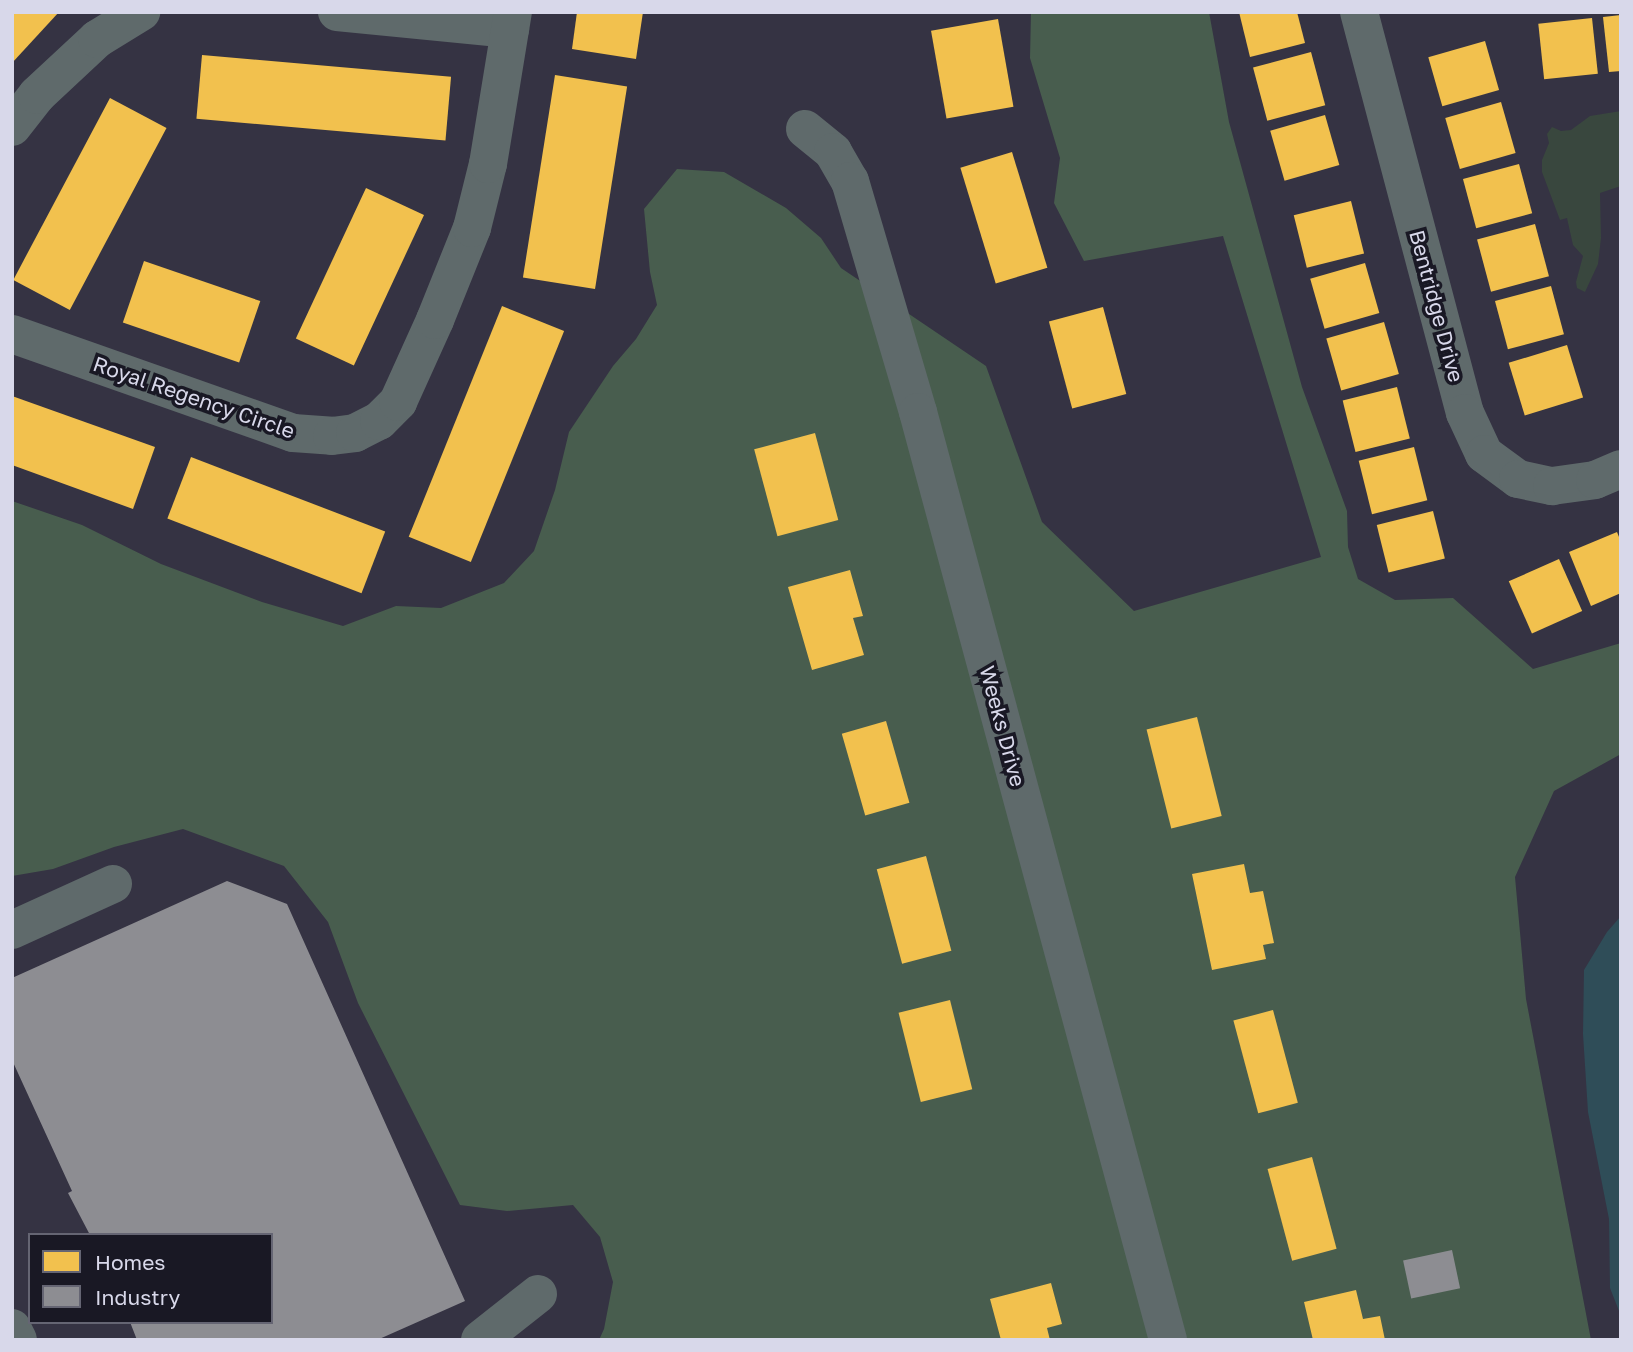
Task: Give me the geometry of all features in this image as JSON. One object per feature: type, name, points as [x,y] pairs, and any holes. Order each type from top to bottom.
[{"type":"street","points":[[12,127],[37,95],[97,38],[141,12]]},
{"type":"street","name":"Royal Regency Circle","points":[[12,334],[293,433],[331,436],[355,433],[379,421],[398,402],[472,228],[488,164],[511,20],[337,12]]},
{"type":"street","name":"Bentridge Drive","points":[[1359,12],[1465,412],[1484,454],[1518,479],[1552,486],[1595,480],[1621,469]]},
{"type":"street","name":"Weeks Drive","points":[[805,129],[833,152],[850,181],[879,277],[1168,1340]]},
{"type":"street","points":[[12,930],[113,884]]},
{"type":"street","points":[[480,1340],[538,1294]]},
{"type":"street","points":[[12,1328],[18,1340]]},
{"type":"green space","points":[[1031,12],[1209,12],[1229,122],[1302,387],[1347,511],[1348,547],[1358,579],[1395,600],[1453,598],[1533,669],[1621,643],[1621,754],[1554,791],[1515,877],[1526,999],[1591,1340],[599,1340],[604,1329],[613,1282],[600,1237],[573,1205],[507,1211],[460,1205],[358,1003],[328,922],[284,866],[183,829],[114,847],[53,869],[12,876],[12,501],[82,525],[161,564],[262,602],[343,626],[396,606],[441,608],[504,583],[534,551],[555,490],[569,432],[613,366],[636,339],[657,305],[650,272],[644,209],[677,169],[724,172],[786,208],[821,238],[841,268],[986,366],[1042,522],[1134,611],[1321,557],[1223,236],[1084,261],[1054,203],[1060,158],[1030,58]]},
{"type":"green space","points":[[1621,111],[1621,186],[1600,193],[1601,238],[1598,264],[1585,292],[1577,288],[1576,282],[1583,256],[1573,245],[1567,218],[1560,220],[1542,172],[1542,160],[1549,143],[1547,134],[1552,127],[1561,131],[1571,130],[1590,116]]},
{"type":"water","points":[[1621,916],[1621,1316],[1610,1288],[1609,1219],[1588,1112],[1583,1034],[1584,970],[1607,932]]},
{"type":"building: Homes","points":[[12,12],[59,12],[12,63]]},
{"type":"building: Homes","points":[[577,12],[643,12],[636,59],[572,49]]},
{"type":"building: Homes","points":[[1239,12],[1297,12],[1305,43],[1250,57]]},
{"type":"building: Homes","points":[[1621,15],[1621,71],[1609,72],[1603,17]]},
{"type":"building: Homes","points":[[1592,18],[1598,74],[1544,79],[1538,24]]},
{"type":"building: Homes","points":[[998,19],[1013,107],[946,118],[931,31]]},
{"type":"building: Homes","points":[[1485,41],[1499,90],[1442,106],[1428,57]]},
{"type":"building: Homes","points":[[1311,52],[1325,105],[1267,121],[1253,68]]},
{"type":"building: Homes","points":[[202,55],[451,77],[445,141],[196,119]]},
{"type":"building: Homes","points":[[555,75],[627,86],[595,289],[523,277]]},
{"type":"building: Homes","points":[[110,98],[167,128],[70,310],[13,280]]},
{"type":"building: Homes","points":[[1501,102],[1516,153],[1460,169],[1445,118]]},
{"type":"building: Homes","points":[[1325,115],[1339,165],[1285,181],[1270,131]]},
{"type":"building: Homes","points":[[1012,152],[1047,268],[996,284],[960,168]]},
{"type":"building: Homes","points":[[1519,164],[1532,213],[1476,228],[1463,179]]},
{"type":"building: Homes","points":[[366,188],[424,215],[354,365],[296,338]]},
{"type":"building: Homes","points":[[1351,201],[1364,253],[1307,268],[1294,215]]},
{"type":"building: Homes","points":[[1535,224],[1549,276],[1491,292],[1477,240]]},
{"type":"building: Homes","points":[[144,261],[260,301],[239,363],[123,322]]},
{"type":"building: Homes","points":[[1365,263],[1379,313],[1325,329],[1310,279]]},
{"type":"building: Homes","points":[[1551,286],[1564,334],[1508,349],[1495,301]]},
{"type":"building: Homes","points":[[502,306],[564,331],[471,562],[409,537]]},
{"type":"building: Homes","points":[[1103,307],[1126,394],[1072,408],[1049,321]]},
{"type":"building: Homes","points":[[1384,322],[1399,374],[1341,390],[1326,339]]},
{"type":"building: Homes","points":[[1567,345],[1583,398],[1525,415],[1509,363]]},
{"type":"building: Homes","points":[[1397,387],[1410,438],[1355,452],[1343,401]]},
{"type":"building: Homes","points":[[12,396],[155,447],[133,509],[12,465]]},
{"type":"building: Homes","points":[[815,433],[838,520],[777,536],[754,449]]},
{"type":"building: Homes","points":[[1414,447],[1427,500],[1372,514],[1359,461]]},
{"type":"building: Homes","points":[[191,457],[385,532],[362,593],[167,519]]},
{"type":"building: Homes","points":[[1433,511],[1445,559],[1389,573],[1377,525]]},
{"type":"building: Homes","points":[[1617,532],[1621,542],[1621,593],[1591,606],[1569,552]]},
{"type":"building: Homes","points":[[1559,559],[1582,611],[1532,633],[1509,581]]},
{"type":"building: Homes","points":[[850,570],[863,616],[853,618],[864,655],[812,670],[788,587]]},
{"type":"building: Homes","points":[[1197,717],[1222,816],[1171,829],[1147,730]]},
{"type":"building: Homes","points":[[886,721],[909,803],[865,815],[842,734]]},
{"type":"building: Homes","points":[[926,856],[951,951],[902,964],[877,869]]},
{"type":"building: Homes","points":[[1244,864],[1250,893],[1263,891],[1274,943],[1263,945],[1266,959],[1212,970],[1192,874]]},
{"type":"building: Homes","points":[[950,1000],[972,1089],[921,1102],[899,1013]]},
{"type":"building: Homes","points":[[1273,1010],[1298,1103],[1258,1113],[1233,1021]]},
{"type":"building: Homes","points":[[1312,1157],[1337,1249],[1292,1261],[1268,1169]]},
{"type":"building: Homes","points":[[1051,1283],[1062,1324],[1047,1328],[1050,1340],[1001,1340],[990,1299]]},
{"type":"building: Homes","points":[[1356,1290],[1363,1319],[1380,1316],[1385,1340],[1313,1340],[1304,1302]]},
{"type":"building: Industry","points":[[227,881],[287,904],[465,1301],[377,1340],[137,1340],[131,1324],[273,1324],[273,1233],[89,1233],[68,1193],[72,1191],[12,1060],[12,978]]},
{"type":"building: Industry","points":[[1452,1250],[1460,1288],[1411,1299],[1403,1260]]}]
